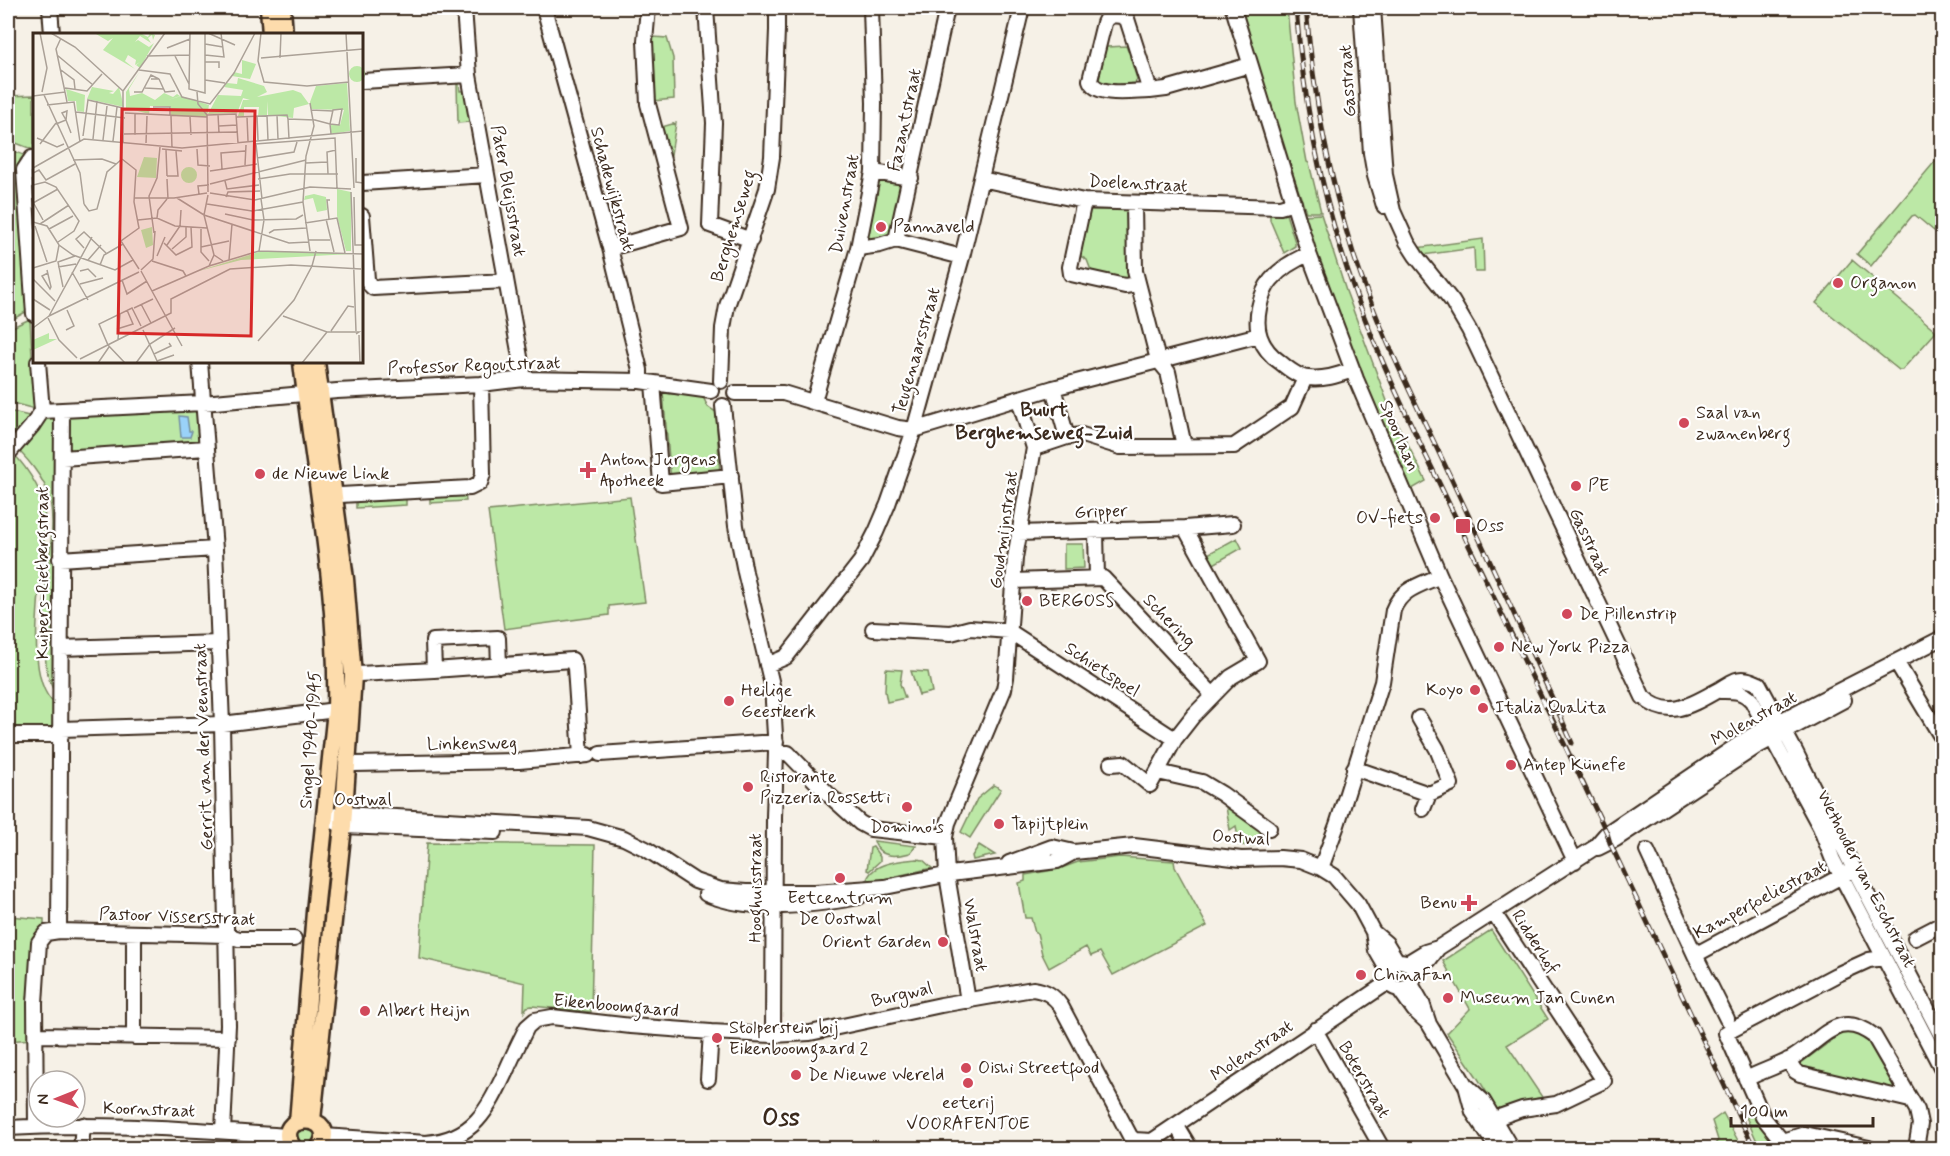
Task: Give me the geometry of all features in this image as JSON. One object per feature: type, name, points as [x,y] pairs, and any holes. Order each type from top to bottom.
[{"type":"main road","points":[[269,8],[271,33]]},
{"type":"main road","points":[[282,8],[284,33]]},
{"type":"main road","name":"Singel 1940-1945","points":[[302,363],[308,394],[335,630],[337,677],[332,710],[326,818],[315,912],[305,1121]]},
{"type":"main road","name":"Singel 1940-1945","points":[[305,1121],[344,814],[353,676],[345,579],[327,443],[308,394],[316,363]]},
{"type":"main road","points":[[291,1145],[293,1125],[305,1121],[320,1126],[321,1142]]},
{"type":"street","points":[[50,8],[52,33]]},
{"type":"street","points":[[263,8],[264,33]]},
{"type":"street","points":[[288,8],[290,33]]},
{"type":"street","name":"Pater Bleijsstraat","points":[[464,8],[469,75],[524,379]]},
{"type":"street","name":"Schadewijkstraat","points":[[544,8],[610,248],[640,370],[647,382],[661,483],[731,476]]},
{"type":"street","points":[[610,248],[681,228],[648,104],[645,41],[648,8]]},
{"type":"street","points":[[706,8],[714,123],[710,225],[751,240]]},
{"type":"street","name":"Berghemseweg","points":[[716,386],[727,306],[767,189],[772,157],[777,8]]},
{"type":"street","name":"Duivenstraat","points":[[814,401],[858,248],[873,172],[874,103],[871,8]]},
{"type":"street","name":"Fazantstraat","points":[[896,240],[947,8]]},
{"type":"street","name":"Teugenaarsstraat","points":[[767,665],[786,657],[861,561],[876,532],[914,430],[963,257],[1022,8]]},
{"type":"street","name":"Spoorlaan","points":[[1233,8],[1309,254],[1353,370],[1440,576],[1575,861]]},
{"type":"street","name":"Gasstraat","points":[[1361,8],[1380,175],[1400,227],[1416,256],[1452,301],[1469,330],[1643,697],[1659,708],[1672,710],[1716,691],[1738,691],[1746,694],[1776,730]]},
{"type":"street","name":"Gasstraat","points":[[1373,8],[1377,152]]},
{"type":"street","points":[[1150,91],[1127,19],[1113,15],[1106,19],[1090,80],[1092,87],[1097,90],[1150,91],[1250,65]]},
{"type":"street","points":[[363,81],[469,75]]},
{"type":"street","points":[[31,161],[24,170],[33,300]]},
{"type":"street","points":[[873,172],[910,178]]},
{"type":"street","points":[[363,183],[487,175]]},
{"type":"street","name":"Doelenstraat","points":[[981,179],[1084,201],[1280,207],[1293,203]]},
{"type":"street","points":[[1084,201],[1070,267],[1071,274],[1125,285],[1137,284]]},
{"type":"street","points":[[1134,203],[1137,284],[1158,360],[1168,372],[1184,446]]},
{"type":"street","points":[[363,226],[369,284],[373,288],[506,281]]},
{"type":"street","points":[[858,248],[896,240],[963,257]]},
{"type":"street","points":[[1309,254],[1281,270],[1267,287],[1259,312],[1259,335],[1271,355],[1305,378],[1333,377],[1353,370]]},
{"type":"street","points":[[735,393],[783,393],[898,428],[914,430],[1053,388],[1259,335]]},
{"type":"street","points":[[8,454],[42,411],[38,363]]},
{"type":"street","name":"Gerrit van der Veenstraat","points":[[200,363],[215,549],[222,724],[228,1038],[223,1131]]},
{"type":"street","points":[[1034,448],[1067,437],[1082,435],[1120,447],[1234,446],[1292,407],[1305,378]]},
{"type":"street","name":"Professor Regoutstraat","points":[[42,411],[203,403],[524,379],[716,386]]},
{"type":"street","points":[[340,495],[470,488],[480,483],[483,474],[481,384]]},
{"type":"street","points":[[730,384],[735,393],[732,402],[723,406],[713,401],[716,386],[730,384]]},
{"type":"street","points":[[1053,388],[1067,437]]},
{"type":"street","name":"Goudmijnstraat","points":[[945,837],[948,823],[1004,689],[1018,533],[1034,448],[1019,400]]},
{"type":"street","points":[[723,406],[736,526],[772,685],[776,747],[788,753],[830,796],[860,823],[871,829],[945,837]]},
{"type":"street","name":"Kuipers-Rietbergstraat","points":[[59,931],[62,411]]},
{"type":"street","name":"Singel 1940-1945","points":[[327,443],[334,454],[340,495],[359,674],[359,702],[351,797],[344,814]]},
{"type":"street","points":[[62,458],[206,448]]},
{"type":"street","name":"Gripper","points":[[1018,533],[1185,528],[1233,524]]},
{"type":"street","points":[[1111,764],[1123,763],[1150,785],[1175,739],[1193,716],[1231,677],[1258,661],[1185,528]]},
{"type":"street","points":[[1013,581],[1097,578],[1096,531]]},
{"type":"street","points":[[60,559],[215,549]]},
{"type":"street","points":[[1321,868],[1337,825],[1382,682],[1393,610],[1397,600],[1404,593],[1440,576]]},
{"type":"street","name":"Schering","points":[[1097,578],[1103,578],[1213,695]]},
{"type":"street","points":[[873,629],[951,633],[970,628],[1009,631]]},
{"type":"street","name":"Schietspoel","points":[[1009,631],[1175,739]]},
{"type":"street","points":[[434,670],[433,641],[498,638],[499,666]]},
{"type":"street","name":"Molenstraat","points":[[1899,665],[1942,638]]},
{"type":"street","points":[[61,648],[219,643]]},
{"type":"street","name":"Molenstraat","points":[[1134,1140],[1152,1141],[1315,1030],[1400,975],[1429,960],[1438,948],[1594,848],[1610,843],[1756,747],[1776,730],[1942,645]]},
{"type":"street","points":[[359,674],[572,660],[591,755]]},
{"type":"street","points":[[1899,665],[1942,738]]},
{"type":"street","points":[[8,735],[222,724],[332,710]]},
{"type":"street","points":[[1354,768],[1429,794],[1451,784],[1437,750],[1419,718]]},
{"type":"street","name":"Wethouder van Eschstraat","points":[[1776,730],[1820,827],[1942,1037]]},
{"type":"street","name":"Linkensweg","points":[[354,764],[519,761],[591,755],[776,747]]},
{"type":"street","name":"Hooghuisstraat","points":[[773,1035],[776,747]]},
{"type":"street","points":[[1158,772],[1202,782],[1269,828]]},
{"type":"street","points":[[1423,809],[1429,794]]},
{"type":"street","name":"Oostwal","points":[[326,818],[344,814],[443,831],[595,836],[665,866],[694,890],[734,902],[774,898],[817,903],[856,898],[870,895],[885,887],[999,867],[1052,847],[1074,852],[1134,846],[1241,859],[1292,859],[1321,868],[1334,876],[1358,904],[1373,933],[1386,943],[1414,1010],[1429,1024],[1466,1086],[1483,1101],[1489,1124]]},
{"type":"street","name":"Walstraat","points":[[945,837],[947,875],[968,1001]]},
{"type":"street","name":"Kamperfoeliestraat","points":[[1647,851],[1727,1019]]},
{"type":"street","name":"Wethouder van Eschstraat","points":[[1848,873],[1884,958],[1942,1069]]},
{"type":"street","name":"Kamperfoeliestraat","points":[[1695,955],[1848,873]]},
{"type":"street","name":"Ridderhof","points":[[1489,1124],[1522,1109],[1556,1104],[1604,1081],[1494,913]]},
{"type":"street","points":[[1915,938],[1942,924]]},
{"type":"street","points":[[36,1069],[35,1004],[39,942],[45,933],[59,931]]},
{"type":"street","name":"Pastoor Vissersstraat","points":[[59,931],[227,935],[239,939],[294,939]]},
{"type":"street","points":[[134,933],[134,1037]]},
{"type":"street","points":[[1869,1149],[1805,1134],[1784,1145],[1763,1117],[1726,1033],[1836,975],[1869,960],[1884,958]]},
{"type":"street","name":"Burgwal","points":[[773,1035],[823,1032],[941,1005],[1033,989],[1043,991],[1054,996],[1134,1140]]},
{"type":"street","name":"Eikenboomgaard","points":[[440,1145],[467,1129],[488,1109],[527,1027],[535,1020],[552,1017],[631,1026],[773,1035]]},
{"type":"street","points":[[1746,1079],[1788,1060],[1834,1027],[1855,1025],[1863,1028],[1874,1036],[1917,1110],[1920,1124],[1916,1149]]},
{"type":"street","name":"Boterstraat","points":[[1315,1030],[1382,1149]]},
{"type":"street","points":[[708,1079],[711,1032]]},
{"type":"street","points":[[36,1035],[228,1038]]},
{"type":"street","points":[[1788,1060],[1795,1071],[1800,1074],[1910,1100]]},
{"type":"street","points":[[1489,1124],[1497,1149]]},
{"type":"street","points":[[1489,1124],[1511,1149]]},
{"type":"street","name":"Koornstraat","points":[[87,1125],[223,1131],[291,1145]]},
{"type":"street","points":[[1176,1125],[1190,1149]]},
{"type":"street","name":"Koornstraat","points":[[8,1128],[27,1127]]},
{"type":"street","points":[[81,1149],[83,1129]]},
{"type":"street","points":[[321,1142],[440,1145]]},
{"type":"green space","points":[[1238,8],[1287,8],[1296,102],[1307,162],[1321,212],[1306,212]]},
{"type":"green space","points":[[653,37],[667,38],[673,58],[674,99],[653,101],[651,65]]},
{"type":"green space","points":[[1126,46],[1128,51],[1133,49],[1134,55],[1130,57],[1137,79],[1135,83],[1121,84],[1120,88],[1116,88],[1115,84],[1100,83],[1104,55],[1100,54],[1101,48]]},
{"type":"green space","points":[[457,84],[459,84],[460,91],[465,91],[469,122],[458,123]]},
{"type":"green space","points":[[33,95],[33,150],[8,140],[8,96]]},
{"type":"green space","points":[[676,123],[669,167],[658,128]]},
{"type":"green space","points":[[8,149],[24,155],[20,160],[20,165],[29,310],[8,322]]},
{"type":"green space","points":[[1937,159],[1942,164],[1942,221],[1934,231],[1915,215],[1912,216],[1871,266],[1857,254]]},
{"type":"green space","points":[[878,178],[904,181],[891,236],[868,241],[866,237]]},
{"type":"green space","points":[[1087,210],[1130,210],[1130,280],[1092,273],[1087,260],[1077,254]]},
{"type":"green space","points":[[1270,213],[1286,214],[1295,242],[1295,246],[1284,253],[1270,220]]},
{"type":"green space","points":[[1321,214],[1346,291],[1390,409],[1426,481],[1407,492],[1323,280],[1303,215]]},
{"type":"green space","points":[[1483,239],[1484,272],[1475,272],[1474,248],[1423,255],[1416,248]]},
{"type":"green space","points":[[1852,260],[1935,330],[1935,333],[1902,370],[1899,370],[1816,303]]},
{"type":"green space","points":[[30,319],[35,409],[8,402],[8,329]]},
{"type":"green space","points":[[663,393],[703,397],[708,407],[716,412],[720,475],[671,480]]},
{"type":"green space","points":[[197,406],[199,442],[67,451],[67,418],[69,415]]},
{"type":"green space","points":[[8,411],[29,416],[57,417],[55,694],[45,655],[44,618],[52,511],[48,492],[34,467],[8,441]]},
{"type":"green space","points":[[8,449],[31,475],[40,492],[44,507],[45,527],[36,640],[38,666],[44,688],[55,704],[54,727],[8,728]]},
{"type":"green space","points":[[465,493],[466,501],[430,503],[430,495]]},
{"type":"green space","points":[[406,497],[406,505],[356,508],[356,500]]},
{"type":"green space","points":[[630,497],[645,602],[609,606],[609,615],[504,629],[488,511]]},
{"type":"green space","points":[[1237,538],[1242,548],[1212,565],[1206,555]]},
{"type":"green space","points":[[1064,544],[1083,544],[1084,568],[1064,569]]},
{"type":"green space","points":[[886,669],[902,670],[900,684],[905,698],[887,702]]},
{"type":"green space","points":[[911,671],[928,672],[932,692],[919,695]]},
{"type":"green space","points":[[994,785],[1001,789],[970,838],[961,832],[977,799]]},
{"type":"green space","points":[[1234,805],[1264,827],[1253,846],[1239,845],[1236,826],[1230,830],[1226,807]]},
{"type":"green space","points":[[874,841],[916,846],[910,853],[889,855],[880,851]]},
{"type":"green space","points":[[427,843],[595,845],[591,1012],[532,1006],[527,1007],[524,1012],[525,983],[419,958]]},
{"type":"green space","points":[[979,845],[995,855],[973,860],[972,856]]},
{"type":"green space","points":[[873,847],[880,861],[869,871],[867,870],[870,848]]},
{"type":"green space","points":[[1120,857],[1174,861],[1175,867],[1207,926],[1113,975],[1100,952],[1091,956],[1086,947],[1049,968],[1042,954],[1031,918],[1025,918],[1019,883],[1025,881],[1025,875],[1059,869],[1078,862]]},
{"type":"green space","points":[[923,860],[932,868],[866,883],[873,871],[879,867],[894,862]]},
{"type":"green space","points":[[8,916],[44,919],[44,930],[36,933],[34,943],[32,1039],[8,1041]]},
{"type":"green space","points":[[1491,930],[1548,1019],[1507,1045],[1542,1097],[1497,1109],[1447,1033],[1470,1009],[1443,961]]},
{"type":"green space","points":[[1399,968],[1404,970],[1406,975],[1404,980],[1399,982],[1394,980],[1392,975],[1394,970]]},
{"type":"green space","points":[[1850,1029],[1865,1037],[1896,1091],[1797,1066]]},
{"type":"green space","points":[[1723,1113],[1742,1148],[1712,1148],[1718,1140],[1712,1121]]},
{"type":"green space","points":[[1756,1114],[1780,1148],[1760,1148],[1746,1117]]},
{"type":"green space","points":[[306,1125],[316,1133],[314,1145],[308,1148],[298,1145],[295,1133]]},
{"type":"water","points":[[179,416],[187,417],[189,431],[192,431],[190,437],[181,437]]},
{"type":"railway","points":[[1296,8],[1304,81],[1324,189],[1344,260],[1367,325],[1405,412],[1607,833],[1754,1148]]},
{"type":"railway","points":[[1306,8],[1317,102],[1329,164],[1345,226],[1364,284],[1399,367],[1572,743]]},
{"type":"place","name":"Pannaveld","points":[[881,227]]},
{"type":"place","name":"Organon","points":[[1838,283]]},
{"type":"place","name":"Saal van zwanenberg","points":[[1684,423]]},
{"type":"place","name":"Anton Jurgens Apotheek","points":[[588,470]]},
{"type":"place","name":"de Nieuwe Link","points":[[260,474]]},
{"type":"place","name":"PE","points":[[1576,486]]},
{"type":"place","name":"OV-fiets","points":[[1435,518]]},
{"type":"place","name":"Oss","points":[[1463,526]]},
{"type":"place","name":"BERGOSS","points":[[1027,601]]},
{"type":"place","name":"De Pillenstrip","points":[[1567,614]]},
{"type":"place","name":"New York Pizza","points":[[1499,647]]},
{"type":"place","name":"Koyo","points":[[1475,690]]},
{"type":"place","name":"Heilige Geestkerk","points":[[729,701]]},
{"type":"place","name":"Italia Qualita","points":[[1483,708]]},
{"type":"place","name":"Antep Künefe","points":[[1511,765]]},
{"type":"place","name":"Ristorante Pizzeria Rossetti","points":[[748,787]]},
{"type":"place","name":"Domino's","points":[[907,807]]},
{"type":"place","name":"Tapijtplein","points":[[999,824]]},
{"type":"place","name":"Eetcentrum De Oostwal","points":[[840,878]]},
{"type":"place","name":"Benu","points":[[1469,903]]},
{"type":"place","name":"Orient Garden","points":[[943,942]]},
{"type":"place","name":"ChinaFan","points":[[1361,975]]},
{"type":"place","name":"Museum Jan Cunen","points":[[1448,998]]},
{"type":"place","name":"Albert Heijn","points":[[365,1011]]},
{"type":"place","name":"Stolperstein bij Eikenboomgaard 2","points":[[717,1038]]},
{"type":"place","name":"Oishi Streetfood","points":[[966,1068]]},
{"type":"place","name":"De Nieuwe Wereld","points":[[796,1075]]},
{"type":"place","name":"eeterij VOORAFENTOE","points":[[968,1083]]},
{"type":"district","name":"Buurt Berghemseweg-Zuid","points":[[1044,422]]},
{"type":"district","name":"Oss","points":[[781,1118]]}]
